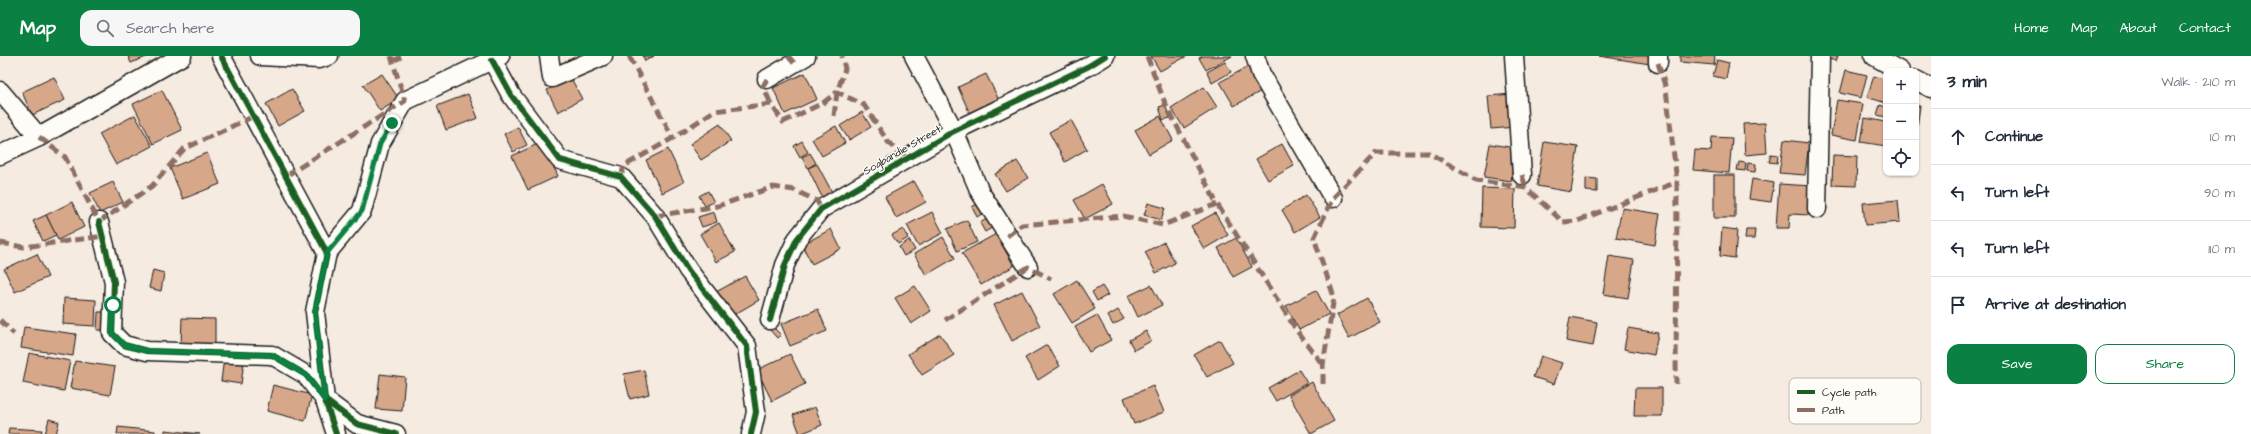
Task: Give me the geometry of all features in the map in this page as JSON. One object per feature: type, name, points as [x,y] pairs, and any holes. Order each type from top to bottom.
[{"type":"street","points":[[0,155],[39,137],[182,56]]},
{"type":"street","points":[[222,56],[327,253]]},
{"type":"street","points":[[260,56],[319,59],[329,56]]},
{"type":"street","points":[[549,56],[552,78],[603,56]]},
{"type":"street","points":[[767,79],[806,56]]},
{"type":"street","points":[[914,56],[954,131],[980,192],[1028,267]]},
{"type":"street","name":"Sogbandie Street","points":[[770,320],[785,265],[797,239],[821,209],[954,131],[1089,66],[1105,56]]},
{"type":"street","points":[[1255,56],[1260,74],[1333,198]]},
{"type":"street","points":[[1514,56],[1522,175]]},
{"type":"street","points":[[1817,209],[1820,56]]},
{"type":"street","points":[[1874,56],[1895,68]]},
{"type":"street","points":[[336,434],[325,400],[315,312],[327,253],[362,211],[380,144],[405,101],[496,58],[510,95],[560,160],[621,178],[655,216],[688,270],[747,346],[756,412],[751,434]]},
{"type":"street","points":[[1919,82],[1931,88]]},
{"type":"street","points":[[0,91],[39,137]]},
{"type":"street","points":[[100,222],[114,282],[112,333],[124,345],[147,351],[272,355],[306,375],[325,400],[357,424],[396,434]]},
{"type":"building","points":[[128,56],[149,56],[131,63]]},
{"type":"building","points":[[643,56],[654,56],[645,61]]},
{"type":"building","points":[[1151,56],[1187,56],[1160,71]]},
{"type":"building","points":[[1203,56],[1232,56],[1206,70],[1199,58]]},
{"type":"building","points":[[1599,56],[1651,56],[1650,64]]},
{"type":"building","points":[[1680,56],[1715,56],[1714,65],[1680,62]]},
{"type":"building","points":[[1827,56],[1838,56],[1836,61],[1826,58]]},
{"type":"building","points":[[1717,60],[1729,63],[1726,79],[1713,76]]},
{"type":"building","points":[[1225,62],[1231,72],[1212,83],[1207,72]]},
{"type":"building","points":[[1251,65],[1265,89],[1234,106],[1220,82]]},
{"type":"building","points":[[1846,70],[1867,75],[1861,98],[1840,93]]},
{"type":"building","points":[[805,73],[817,99],[785,114],[773,88]]},
{"type":"building","points":[[382,74],[399,99],[380,111],[363,85]]},
{"type":"building","points":[[986,74],[999,100],[970,114],[958,87]]},
{"type":"building","points":[[1874,76],[1883,79],[1883,102],[1867,97]]},
{"type":"building","points":[[54,77],[65,100],[32,115],[22,92]]},
{"type":"building","points":[[571,78],[582,99],[558,112],[547,90]]},
{"type":"building","points":[[1204,87],[1217,107],[1184,128],[1171,108]]},
{"type":"building","points":[[292,89],[305,111],[278,126],[266,104]]},
{"type":"building","points":[[162,90],[182,130],[153,144],[133,104]]},
{"type":"building","points":[[468,94],[478,118],[446,130],[437,106]]},
{"type":"building","points":[[1512,94],[1515,127],[1491,129],[1488,96]]},
{"type":"building","points":[[1837,100],[1863,104],[1857,140],[1831,135]]},
{"type":"building","points":[[1165,105],[1170,118],[1163,120],[1159,107]]},
{"type":"building","points":[[1880,105],[1883,106],[1883,116],[1877,115]]},
{"type":"building","points":[[862,112],[871,127],[849,140],[840,126]]},
{"type":"building","points":[[135,115],[152,146],[116,165],[99,134]]},
{"type":"building","points":[[1160,116],[1173,140],[1149,154],[1135,130]]},
{"type":"building","points":[[1865,118],[1883,121],[1883,146],[1861,142]]},
{"type":"building","points":[[1071,120],[1087,149],[1065,162],[1049,132]]},
{"type":"building","points":[[1765,123],[1767,153],[1745,155],[1743,124]]},
{"type":"building","points":[[720,124],[731,141],[701,160],[690,144]]},
{"type":"building","points":[[836,126],[845,143],[822,156],[812,139]]},
{"type":"building","points":[[518,127],[527,145],[513,152],[504,134]]},
{"type":"building","points":[[1712,137],[1732,138],[1729,173],[1693,170],[1695,150],[1711,151]]},
{"type":"building","points":[[1784,140],[1809,143],[1805,175],[1779,173]]},
{"type":"building","points":[[802,141],[808,152],[800,157],[794,146]]},
{"type":"building","points":[[542,142],[558,176],[528,190],[512,156]]},
{"type":"building","points":[[1544,142],[1578,147],[1571,192],[1537,186]]},
{"type":"building","points":[[1282,144],[1294,166],[1268,180],[1256,159]]},
{"type":"building","points":[[1490,144],[1516,148],[1511,181],[1484,177]]},
{"type":"building","points":[[668,149],[684,182],[662,193],[646,160]]},
{"type":"building","points":[[207,153],[220,184],[183,199],[170,168]]},
{"type":"building","points":[[810,153],[816,163],[808,168],[802,157]]},
{"type":"building","points":[[1771,154],[1778,155],[1777,163],[1769,162]]},
{"type":"building","points":[[1833,155],[1857,156],[1856,186],[1832,185]]},
{"type":"building","points":[[1017,161],[1028,178],[1006,191],[995,174]]},
{"type":"building","points":[[1739,162],[1746,163],[1745,171],[1737,170]]},
{"type":"building","points":[[1748,163],[1756,164],[1755,172],[1747,171]]},
{"type":"building","points":[[817,164],[832,192],[822,197],[808,168]]},
{"type":"building","points":[[1714,175],[1735,175],[1735,218],[1714,218]]},
{"type":"building","points":[[1586,178],[1597,179],[1597,192],[1586,191]]},
{"type":"building","points":[[1752,179],[1774,183],[1771,202],[1749,199]]},
{"type":"building","points":[[914,181],[926,202],[896,218],[885,197]]},
{"type":"building","points":[[113,182],[123,202],[100,213],[90,193]]},
{"type":"building","points":[[1102,184],[1113,204],[1085,219],[1074,200]]},
{"type":"building","points":[[1779,184],[1812,186],[1810,215],[1790,214],[1789,228],[1776,228]]},
{"type":"building","points":[[1482,188],[1515,189],[1514,228],[1481,227]]},
{"type":"building","points":[[708,191],[714,202],[705,206],[699,196]]},
{"type":"building","points":[[1306,195],[1320,217],[1295,232],[1282,210]]},
{"type":"building","points":[[1898,200],[1900,222],[1865,225],[1863,203]]},
{"type":"building","points":[[982,201],[988,210],[977,217],[972,207]]},
{"type":"building","points":[[72,202],[84,227],[58,240],[46,215]]},
{"type":"building","points":[[1148,203],[1165,208],[1161,220],[1144,215]]},
{"type":"building","points":[[1622,208],[1660,214],[1655,245],[1616,238]]},
{"type":"building","points":[[714,212],[717,222],[702,227],[698,217]]},
{"type":"building","points":[[932,212],[943,233],[918,246],[907,225]]},
{"type":"building","points":[[1215,213],[1228,235],[1204,249],[1191,226]]},
{"type":"building","points":[[46,215],[56,235],[43,241],[33,221]]},
{"type":"building","points":[[990,217],[995,226],[985,232],[980,223]]},
{"type":"building","points":[[967,220],[977,242],[957,251],[947,229]]},
{"type":"building","points":[[719,223],[735,252],[716,262],[700,234]]},
{"type":"building","points":[[1722,228],[1737,230],[1735,258],[1720,256]]},
{"type":"building","points":[[831,229],[841,249],[812,264],[802,245]]},
{"type":"building","points":[[903,229],[908,238],[898,244],[892,235]]},
{"type":"building","points":[[1746,230],[1755,230],[1754,239],[1745,239]]},
{"type":"building","points":[[996,234],[1014,266],[981,285],[962,253]]},
{"type":"building","points":[[943,237],[955,258],[926,275],[914,254]]},
{"type":"building","points":[[1236,238],[1252,267],[1233,277],[1218,248]]},
{"type":"building","points":[[909,240],[915,250],[904,256],[899,247]]},
{"type":"building","points":[[1164,242],[1175,263],[1156,273],[1145,252]]},
{"type":"building","points":[[37,254],[48,277],[15,292],[4,269]]},
{"type":"building","points":[[1609,256],[1634,260],[1628,298],[1603,294]]},
{"type":"building","points":[[153,270],[164,273],[161,291],[149,288]]},
{"type":"building","points":[[745,276],[759,300],[730,317],[716,292]]},
{"type":"building","points":[[1077,280],[1095,309],[1072,323],[1054,294]]},
{"type":"building","points":[[1151,285],[1162,305],[1138,317],[1128,296]]},
{"type":"building","points":[[915,286],[931,311],[911,324],[895,298]]},
{"type":"building","points":[[1102,286],[1108,295],[1097,301],[1092,292]]},
{"type":"building","points":[[1316,290],[1329,314],[1299,330],[1286,306]]},
{"type":"building","points":[[1022,291],[1040,326],[1012,341],[994,305]]},
{"type":"building","points":[[64,298],[96,300],[95,326],[63,324]]},
{"type":"building","points":[[1367,298],[1380,322],[1349,338],[1337,315]]},
{"type":"building","points":[[818,309],[827,331],[790,346],[781,324]]},
{"type":"building","points":[[1118,310],[1124,319],[1113,325],[1108,316]]},
{"type":"building","points":[[98,312],[108,312],[108,330],[97,330]]},
{"type":"building","points":[[1097,315],[1111,340],[1089,352],[1075,327]]},
{"type":"building","points":[[1570,317],[1597,322],[1593,346],[1566,341]]},
{"type":"building","points":[[182,318],[215,319],[215,345],[181,344]]},
{"type":"building","points":[[772,326],[781,335],[777,338],[769,329]]},
{"type":"building","points":[[24,327],[76,334],[73,356],[21,348]]},
{"type":"building","points":[[1628,328],[1658,333],[1654,355],[1624,349]]},
{"type":"building","points":[[1146,331],[1151,341],[1134,350],[1129,340]]},
{"type":"building","points":[[940,334],[954,355],[922,375],[908,354]]},
{"type":"building","points":[[1220,340],[1233,363],[1207,377],[1194,355]]},
{"type":"building","points":[[1047,345],[1060,366],[1038,380],[1025,358]]},
{"type":"building","points":[[29,353],[70,361],[64,391],[23,383]]},
{"type":"building","points":[[790,354],[805,384],[772,401],[757,370]]},
{"type":"building","points":[[1541,356],[1562,363],[1554,384],[1533,377]]},
{"type":"building","points":[[224,358],[244,361],[241,384],[221,381]]},
{"type":"building","points":[[75,361],[115,367],[110,395],[70,388]]},
{"type":"building","points":[[644,370],[649,394],[630,399],[624,374]]},
{"type":"building","points":[[1299,370],[1307,383],[1276,401],[1268,388]]},
{"type":"building","points":[[380,374],[405,377],[402,411],[376,409]]},
{"type":"building","points":[[1312,382],[1334,421],[1311,434],[1289,395]]},
{"type":"building","points":[[273,385],[312,395],[305,421],[267,411]]},
{"type":"building","points":[[1153,386],[1164,412],[1134,424],[1124,398]]},
{"type":"building","points":[[1635,388],[1662,388],[1662,416],[1634,416]]},
{"type":"building","points":[[815,407],[822,425],[800,434],[793,415]]},
{"type":"building","points":[[49,419],[59,422],[56,434],[45,434]]},
{"type":"building","points":[[118,427],[155,431],[155,434],[117,434]]},
{"type":"building","points":[[9,428],[42,430],[41,434],[8,434]]},
{"type":"building","points":[[165,430],[200,434],[165,434]]},
{"type":"marked path","points":[[286,176],[405,101],[391,56]]},
{"type":"marked path","points":[[392,61],[404,56]]},
{"type":"marked path","points":[[629,56],[673,138]]},
{"type":"marked path","points":[[788,56],[794,63]]},
{"type":"marked path","points":[[834,116],[837,92],[845,69],[842,56]]},
{"type":"marked path","points":[[1147,56],[1165,103],[1217,204],[1297,331],[1323,365]]},
{"type":"marked path","points":[[1658,63],[1666,89],[1677,182],[1676,384]]},
{"type":"marked path","points":[[767,79],[763,86],[771,104]]},
{"type":"marked path","points":[[621,177],[624,166],[673,138],[714,111],[771,104],[783,122],[823,103],[837,92],[864,105],[888,142],[907,158]]},
{"type":"marked path","points":[[39,137],[65,157],[99,222],[152,186],[184,149],[254,116]]},
{"type":"marked path","points":[[1323,384],[1323,365],[1334,297],[1314,238],[1333,198],[1376,153],[1429,153],[1476,180],[1526,188],[1563,222],[1577,221],[1677,182]]},
{"type":"marked path","points":[[1522,175],[1526,188]]},
{"type":"marked path","points":[[655,216],[718,206],[773,187],[794,190],[817,201],[821,209]]},
{"type":"marked path","points":[[1007,236],[1022,225],[1123,216],[1163,225],[1217,204]]},
{"type":"marked path","points":[[0,243],[24,247],[104,236]]},
{"type":"marked path","points":[[945,320],[1028,267],[1051,279]]},
{"type":"marked path","points":[[0,320],[14,334]]},
{"type":"cycle path","points":[[221,56],[327,253],[315,312],[325,400],[336,434]]},
{"type":"cycle path","points":[[770,320],[785,265],[797,239],[821,209],[954,131],[1089,66],[1105,56]]},
{"type":"cycle path","points":[[492,60],[511,95],[560,160],[621,177],[655,216],[688,270],[747,346],[756,412],[751,434]]},
{"type":"cycle path","points":[[99,222],[114,282],[112,333],[124,345],[147,351],[272,355],[306,375],[325,400],[357,424],[396,434]]},
{"type":"route","points":[[113,305],[112,333],[124,345],[147,351],[272,355],[290,364],[306,375],[325,400],[315,312],[327,253],[362,211],[380,144],[392,123]]}]
